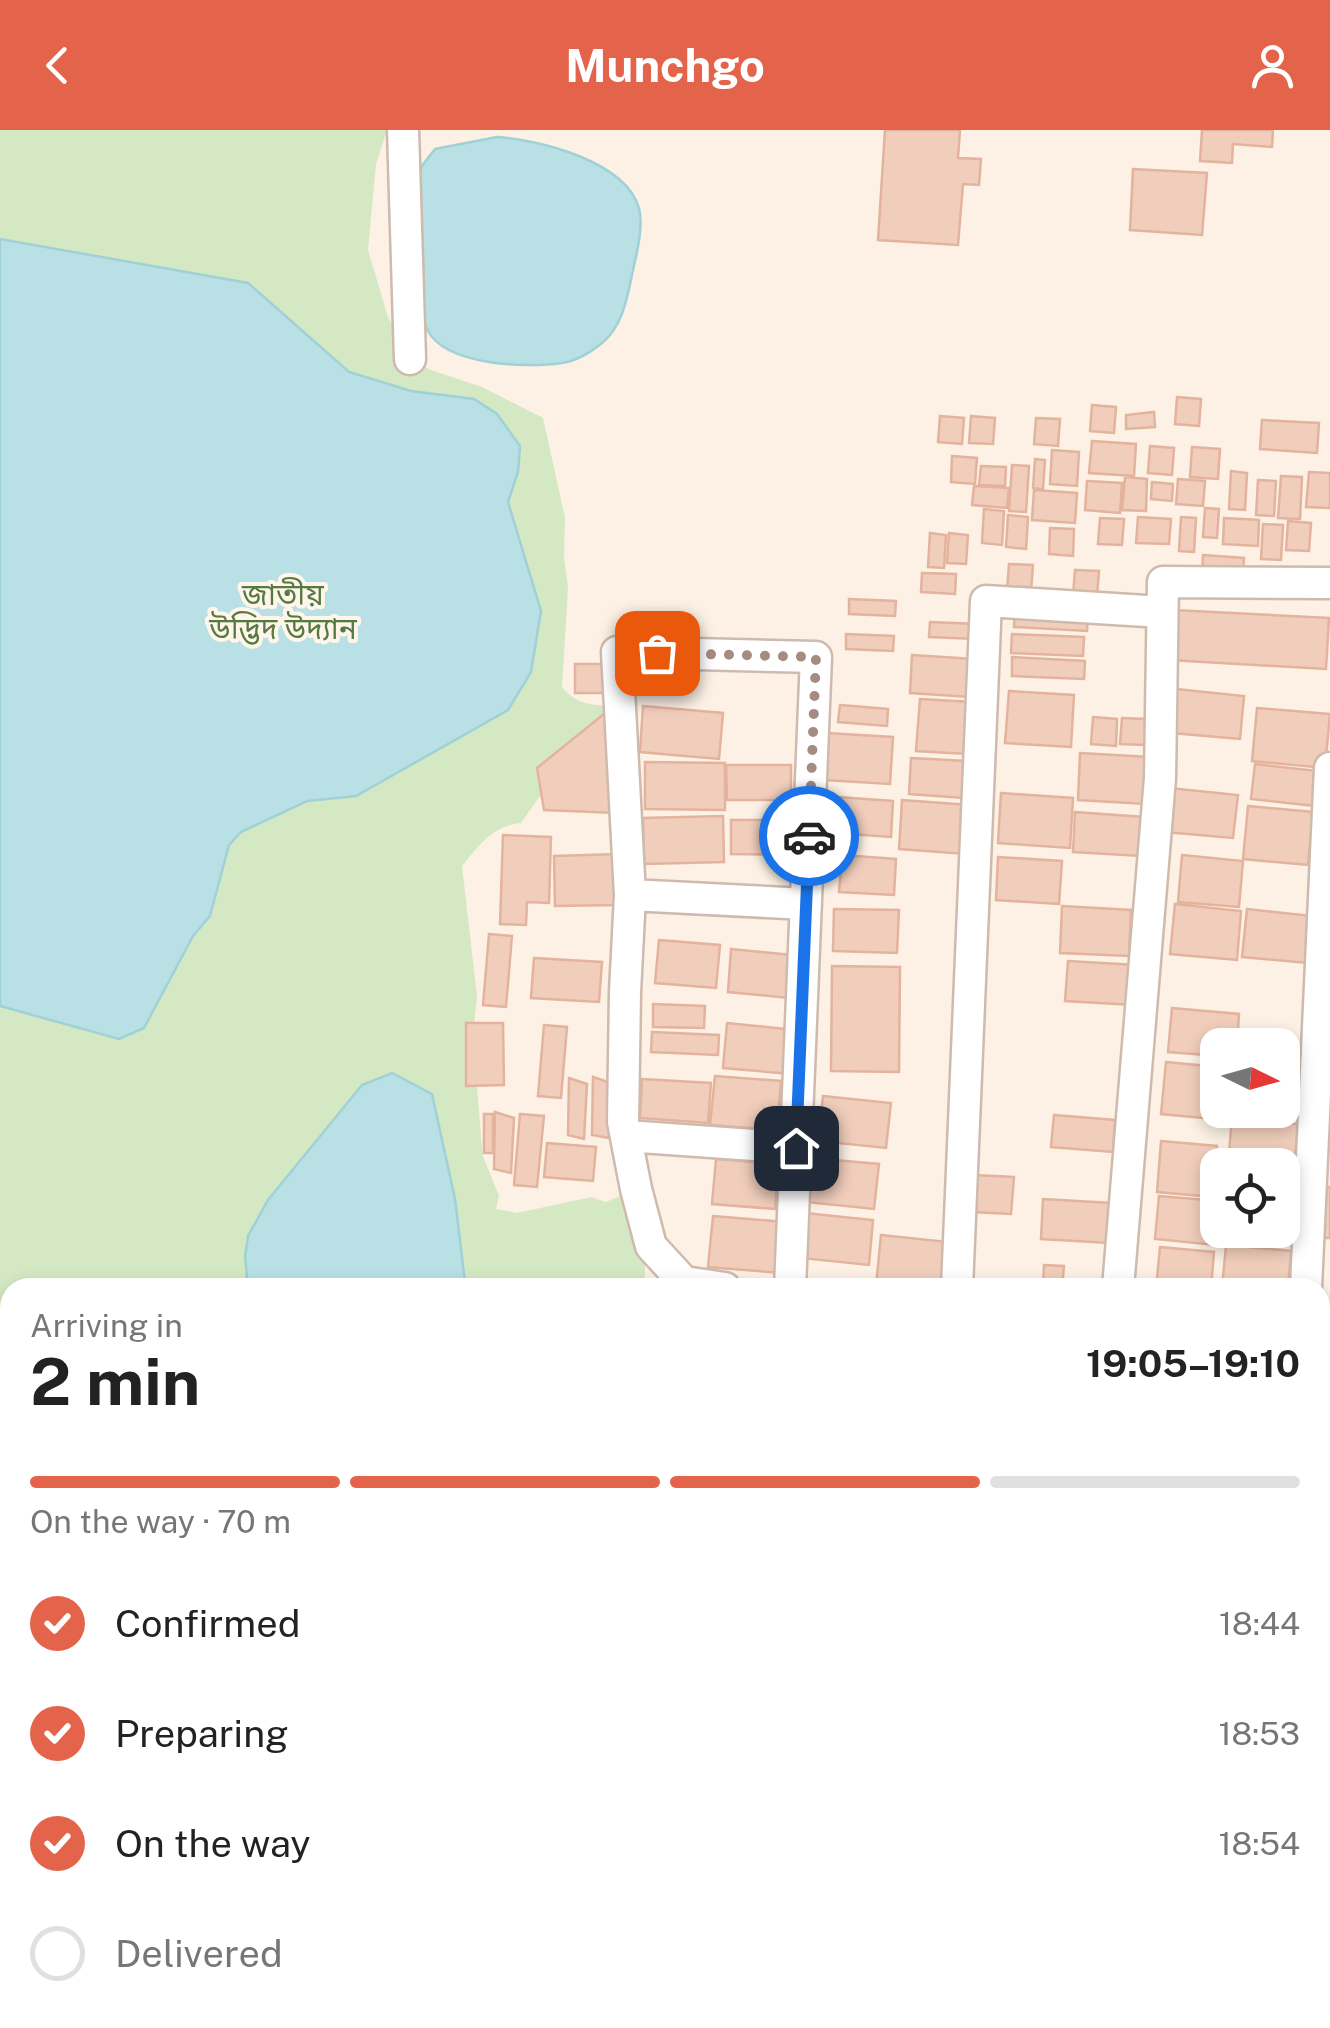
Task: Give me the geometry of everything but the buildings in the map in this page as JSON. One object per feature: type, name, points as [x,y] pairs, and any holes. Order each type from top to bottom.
[{"type":"street","points":[[403,130],[410,360]]},
{"type":"street","points":[[1119,1278],[1160,778],[1162,582],[1330,584]]},
{"type":"street","points":[[957,1278],[986,600],[1162,612]]},
{"type":"street","points":[[680,1278],[651,1246],[626,1136],[624,992],[630,895],[618,652],[816,657],[790,1278]]},
{"type":"street","points":[[1306,1278],[1330,768]]},
{"type":"street","points":[[630,895],[806,904]]},
{"type":"street","points":[[626,1136],[796,1148]]},
{"type":"green space","name":"জাতীয় উদ্ভিদ উদ্যান","points":[[0,130],[387,130],[376,164],[368,250],[388,317],[408,352],[428,369],[482,387],[543,418],[565,518],[568,588],[562,687],[583,702],[624,706],[543,792],[521,823],[495,832],[462,866],[477,996],[473,1036],[483,1156],[499,1196],[496,1209],[517,1213],[591,1197],[606,1202],[620,1196],[645,1217],[645,1278],[0,1278]]},
{"type":"water","points":[[497,137],[557,148],[599,166],[631,192],[639,208],[639,242],[619,321],[602,343],[573,360],[529,365],[470,358],[438,343],[424,320],[422,249],[415,201],[418,174],[435,149]]},
{"type":"water","points":[[0,239],[248,283],[349,372],[411,391],[474,399],[497,414],[520,446],[518,472],[508,502],[541,611],[531,672],[508,710],[356,796],[307,801],[241,832],[229,845],[210,916],[193,936],[144,1028],[119,1039],[0,1006]]},
{"type":"water","points":[[392,1073],[432,1094],[455,1199],[465,1278],[247,1278],[248,1236],[268,1200],[362,1085]]},
{"type":"way so far","points":[[657,653],[816,657],[809,836]]},
{"type":"route","points":[[796,1148],[809,836]]}]
